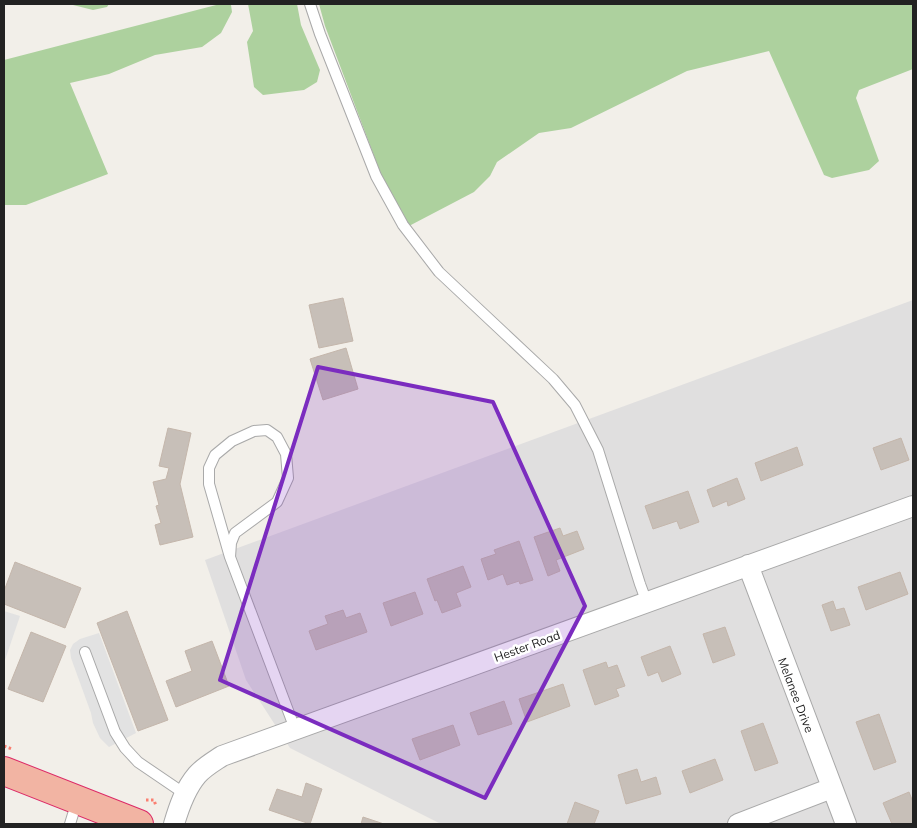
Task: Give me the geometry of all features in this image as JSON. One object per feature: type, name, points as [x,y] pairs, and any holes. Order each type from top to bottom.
[{"type":"highway","points":[[4,771],[73,812],[147,815]]},
{"type":"street","name":"Hester Road","points":[[174,824],[185,794],[197,775],[222,756],[913,506]]},
{"type":"street","name":"Melanee Drive","points":[[748,565],[846,824]]},
{"type":"street","points":[[738,824],[832,788]]},
{"type":"lane","points":[[310,4],[376,176],[403,225],[439,272],[553,379],[576,405],[598,450],[647,602]]},
{"type":"lane","points":[[230,557],[231,543],[235,533],[277,502],[288,478],[286,454],[277,437],[267,430],[254,431],[232,441],[215,455],[209,468],[208,484],[230,557],[295,729]]},
{"type":"lane","points":[[85,652],[115,732],[124,748],[138,762],[185,794]]},
{"type":"path","points":[[147,815],[154,800]]},
{"type":"highlighted area","points":[[318,367],[493,402],[585,606],[485,798],[220,680]]},
{"type":"shaded area","points":[[913,300],[913,824],[441,824],[290,748],[246,680],[205,560]]},
{"type":"shaded area","points":[[4,611],[20,616],[4,663]]},
{"type":"shaded area","points":[[99,633],[136,733],[109,747],[100,738],[93,723],[70,650],[73,644],[80,639]]},
{"type":"green space","points":[[69,4],[109,4],[107,7],[93,10]]},
{"type":"green space","points":[[220,4],[231,5],[232,12],[221,33],[202,47],[155,55],[109,74],[70,83],[108,174],[26,205],[4,205],[4,60]]},
{"type":"green space","points":[[248,4],[297,4],[301,25],[320,70],[317,82],[304,90],[263,95],[254,87],[247,42],[253,31]]},
{"type":"green space","points":[[319,4],[913,4],[913,69],[859,90],[856,98],[879,161],[869,170],[832,178],[824,175],[769,51],[687,71],[571,128],[539,133],[497,162],[490,176],[474,192],[409,226],[382,177],[325,26]]},
{"type":"building","points":[[343,298],[353,341],[319,348],[309,305]]},
{"type":"building","points":[[346,348],[358,389],[323,400],[310,359]]},
{"type":"building","points":[[168,428],[191,433],[180,484],[193,537],[160,545],[155,525],[161,523],[156,506],[159,505],[153,482],[166,479],[169,468],[159,466]]},
{"type":"building","points":[[901,438],[909,460],[881,470],[873,448]]},
{"type":"building","points":[[797,447],[803,465],[761,481],[755,463]]},
{"type":"building","points":[[737,478],[745,499],[728,506],[727,501],[713,507],[707,490]]},
{"type":"building","points":[[688,491],[699,522],[680,529],[677,521],[653,529],[645,506]]},
{"type":"building","points":[[560,528],[563,536],[577,531],[584,549],[556,560],[560,571],[548,576],[534,537]]},
{"type":"building","points":[[519,541],[533,580],[520,584],[519,581],[507,585],[503,574],[488,580],[481,559],[496,554],[494,550]]},
{"type":"building","points":[[15,562],[81,588],[65,628],[4,604],[4,591]]},
{"type":"building","points":[[463,566],[471,587],[456,593],[461,606],[442,613],[437,600],[435,601],[427,579]]},
{"type":"building","points":[[900,572],[908,594],[866,610],[858,587]]},
{"type":"building","points":[[415,592],[423,614],[391,626],[383,603]]},
{"type":"building","points":[[833,601],[836,610],[844,608],[850,625],[831,631],[822,605]]},
{"type":"building","points":[[343,610],[346,618],[360,613],[367,632],[316,650],[309,631],[328,624],[325,616]]},
{"type":"building","points":[[127,611],[168,720],[138,731],[97,623]]},
{"type":"building","points":[[725,627],[735,655],[713,663],[703,634]]},
{"type":"building","points":[[31,632],[66,646],[43,702],[8,689]]},
{"type":"building","points":[[212,641],[229,686],[176,707],[166,681],[192,671],[185,651]]},
{"type":"building","points":[[670,646],[681,674],[662,682],[658,672],[648,676],[641,657]]},
{"type":"building","points":[[606,662],[608,668],[617,665],[625,686],[616,689],[619,696],[595,705],[583,670]]},
{"type":"building","points":[[563,684],[570,706],[527,722],[519,699]]},
{"type":"building","points":[[504,701],[512,724],[478,735],[470,713]]},
{"type":"building","points":[[879,714],[896,762],[874,770],[856,722]]},
{"type":"building","points":[[763,723],[778,763],[755,771],[741,731]]},
{"type":"building","points":[[453,725],[460,745],[420,760],[412,739]]},
{"type":"building","points":[[715,759],[723,780],[690,793],[682,771]]},
{"type":"building","points":[[637,769],[641,782],[656,777],[661,794],[626,804],[618,775]]},
{"type":"building","points":[[306,783],[322,789],[310,824],[269,810],[277,789],[302,797]]},
{"type":"building","points":[[909,792],[913,802],[913,824],[892,824],[883,803]]},
{"type":"building","points":[[575,802],[599,811],[594,824],[567,824]]},
{"type":"building","points":[[363,817],[384,824],[361,824]]}]
